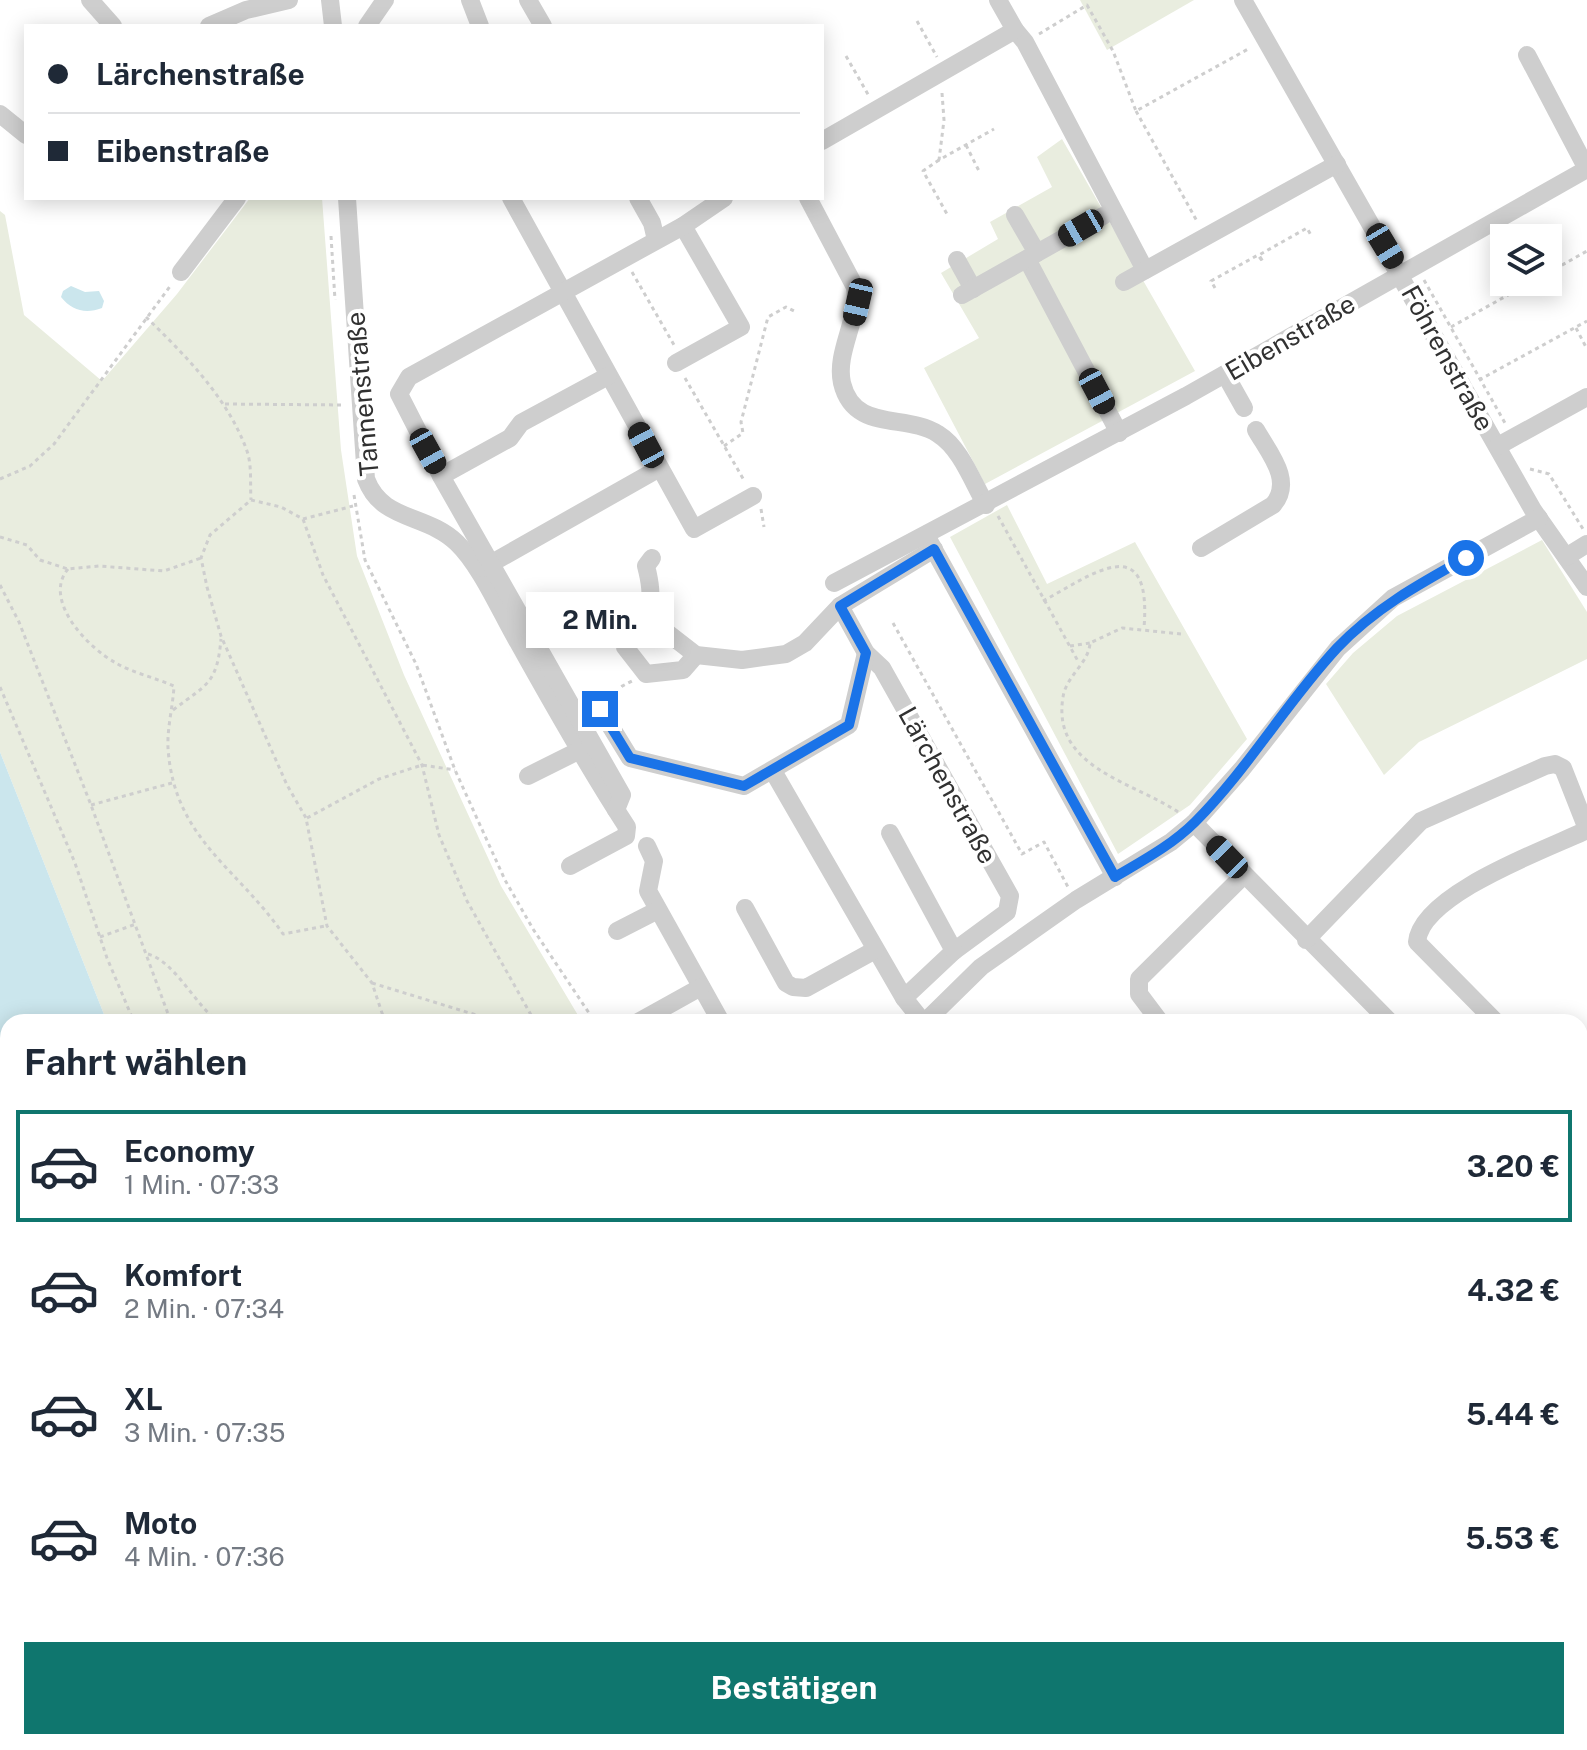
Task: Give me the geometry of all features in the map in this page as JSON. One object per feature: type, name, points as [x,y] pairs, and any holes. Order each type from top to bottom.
[{"type":"street","points":[[90,0],[111,24]]},
{"type":"street","points":[[212,24],[242,5],[289,0]]},
{"type":"street","points":[[330,0],[333,24]]},
{"type":"street","points":[[368,24],[385,0]]},
{"type":"street","points":[[470,0],[479,24]]},
{"type":"street","points":[[528,0],[542,24]]},
{"type":"street","points":[[998,0],[1020,36],[1107,213],[1145,270]]},
{"type":"street","name":"Föhrenstraße","points":[[1243,0],[1539,518],[1587,587]]},
{"type":"street","points":[[824,140],[942,73],[1020,36]]},
{"type":"street","name":"Eibenstraße","points":[[696,655],[742,660],[786,654],[805,643],[840,606],[988,503],[1225,374],[1587,169],[1527,55]]},
{"type":"street","points":[[0,114],[24,133]]},
{"type":"street","points":[[1124,282],[1337,164]]},
{"type":"street","points":[[181,272],[235,200]]},
{"type":"street","name":"Tannenstraße","points":[[347,200],[366,479],[373,497],[387,509],[428,521],[484,568],[578,751],[627,827],[626,836],[570,866]]},
{"type":"street","points":[[512,200],[658,469],[694,529],[753,496]]},
{"type":"street","points":[[639,200],[654,232]]},
{"type":"street","points":[[616,810],[622,795],[577,713],[484,568],[441,476],[400,402],[401,386],[409,377],[624,258],[654,232],[683,226],[721,200]]},
{"type":"street","points":[[809,200],[855,287],[858,302],[841,370],[848,398],[873,420],[923,428],[939,434],[954,450],[988,503]]},
{"type":"street","points":[[957,260],[967,292],[1107,213]]},
{"type":"street","points":[[1015,215],[1119,433]]},
{"type":"street","points":[[676,363],[741,327],[683,226]]},
{"type":"street","points":[[1225,374],[1244,408]]},
{"type":"street","points":[[441,476],[510,438],[521,423],[608,376]]},
{"type":"street","points":[[1498,446],[1587,397]]},
{"type":"street","points":[[1201,548],[1279,499],[1281,475],[1256,430]]},
{"type":"street","points":[[484,568],[658,469]]},
{"type":"street","points":[[932,1014],[981,967],[1076,900],[1171,842],[1194,823],[1242,769],[1338,648],[1393,598],[1539,518]]},
{"type":"street","points":[[930,543],[1115,877]]},
{"type":"street","name":"Eibenstraße","points":[[834,583],[930,543]]},
{"type":"street","points":[[1566,557],[1587,544]]},
{"type":"street","points":[[647,617],[696,655],[683,670],[646,674],[625,647],[626,636],[647,617],[652,588],[646,566],[652,558]]},
{"type":"street","name":"Lärchenstraße","points":[[840,606],[866,653],[882,668],[1010,896],[1007,912],[954,951],[904,998]]},
{"type":"street","points":[[577,713],[600,709],[630,758],[744,786],[849,725],[866,653]]},
{"type":"street","points":[[528,776],[578,751]]},
{"type":"street","points":[[1306,940],[1421,821],[1555,764],[1563,768],[1587,830],[1462,887],[1419,930],[1417,942],[1488,1014]]},
{"type":"street","points":[[773,771],[880,958],[917,1014]]},
{"type":"street","points":[[1194,823],[1382,1014]]},
{"type":"street","points":[[890,833],[954,951]]},
{"type":"street","points":[[647,846],[654,861],[648,891],[716,1014]]},
{"type":"street","points":[[1154,1014],[1139,994],[1139,979],[1244,875]]},
{"type":"street","points":[[745,908],[786,983],[793,987],[806,988],[880,958]]},
{"type":"street","points":[[617,931],[658,910]]},
{"type":"street","points":[[652,1014],[701,987]]},
{"type":"path","points":[[1020,36],[1089,2],[1113,51],[1136,111],[1205,236]]},
{"type":"path","points":[[917,21],[942,73],[944,85],[940,103],[944,120],[939,160]]},
{"type":"path","points":[[1136,111],[1266,40]]},
{"type":"path","points":[[846,56],[877,109]]},
{"type":"path","points":[[947,214],[923,171],[994,129]]},
{"type":"path","points":[[966,145],[980,173]]},
{"type":"path","points":[[330,227],[335,301]]},
{"type":"path","points":[[1215,288],[1211,281],[1258,255],[1263,262],[1259,255],[1307,228],[1312,237]]},
{"type":"path","points":[[1562,265],[1587,251]]},
{"type":"path","points":[[624,258],[676,349],[676,363],[764,515],[764,527]]},
{"type":"path","points":[[0,479],[30,466],[54,444],[181,272]]},
{"type":"path","points":[[1437,335],[1506,296]]},
{"type":"path","points":[[724,446],[743,433],[741,422],[768,317],[786,307],[794,311]]},
{"type":"path","points":[[146,317],[225,404],[248,453],[251,500]]},
{"type":"path","points":[[1466,388],[1587,321]]},
{"type":"path","points":[[1576,328],[1587,349]]},
{"type":"path","points":[[225,404],[344,405]]},
{"type":"path","points":[[353,492],[365,560],[416,664],[455,770],[526,917],[590,1014]]},
{"type":"path","points":[[251,500],[281,507],[303,519],[323,575],[422,765],[439,835],[467,901],[531,1014]]},
{"type":"path","points":[[251,500],[210,535],[201,558],[221,636],[287,785],[306,818],[327,926],[372,983],[382,1014]]},
{"type":"path","points":[[988,503],[1079,663]]},
{"type":"path","points":[[303,519],[355,505]]},
{"type":"path","points":[[0,537],[27,545],[40,560],[68,569],[99,566],[164,571],[201,558]]},
{"type":"path","points":[[1043,601],[1108,565],[1121,565],[1134,575],[1146,597],[1144,628]]},
{"type":"path","points":[[68,569],[61,577],[60,602],[89,643],[117,664],[174,686],[168,746],[174,782],[192,829],[212,855],[265,907],[283,934],[327,926]]},
{"type":"path","points":[[0,585],[19,622],[91,805],[168,1014]]},
{"type":"path","points":[[893,623],[1022,854],[1044,842],[1076,900]]},
{"type":"path","points":[[1069,646],[1090,643],[1122,628],[1181,634]]},
{"type":"path","points":[[173,710],[205,686],[219,668],[221,636]]},
{"type":"path","points":[[1090,643],[1089,653],[1079,663],[1063,692],[1061,710],[1069,742],[1088,764],[1194,823]]},
{"type":"path","points":[[604,696],[646,674]]},
{"type":"path","points":[[0,687],[75,863],[131,1014]]},
{"type":"path","points":[[306,818],[379,779],[422,765],[455,770]]},
{"type":"path","points":[[91,805],[174,782]]},
{"type":"path","points":[[100,937],[136,924]]},
{"type":"path","points":[[147,953],[163,959],[188,994],[208,1014]]},
{"type":"path","points":[[372,983],[473,1014]]},
{"type":"shaded area","points":[[1080,0],[1194,0],[1107,50]]},
{"type":"shaded area","points":[[1062,139],[1195,371],[985,484],[924,368],[979,338],[941,273],[998,239],[990,222],[1052,187],[1037,157]]},
{"type":"shaded area","points":[[248,200],[322,200],[341,450],[357,556],[404,675],[501,886],[577,1014],[104,1014],[0,752],[0,211],[5,215],[24,315],[102,381],[177,294]]},
{"type":"shaded area","points":[[1007,505],[1047,584],[1135,542],[1247,739],[1190,805],[1118,854],[950,537]]},
{"type":"shaded area","points":[[1542,540],[1587,612],[1587,659],[1419,742],[1384,775],[1326,684],[1353,653],[1397,616]]},
{"type":"water","points":[[71,286],[85,292],[99,291],[104,301],[102,308],[85,311],[70,305],[61,297],[63,291]]},
{"type":"water","points":[[0,752],[104,1014],[0,1014]]},
{"type":"route","points":[[600,709],[630,758],[744,786],[849,725],[866,653],[840,606],[934,549],[1115,877],[1171,842],[1194,823],[1242,769],[1338,648],[1393,598],[1466,558]]}]
